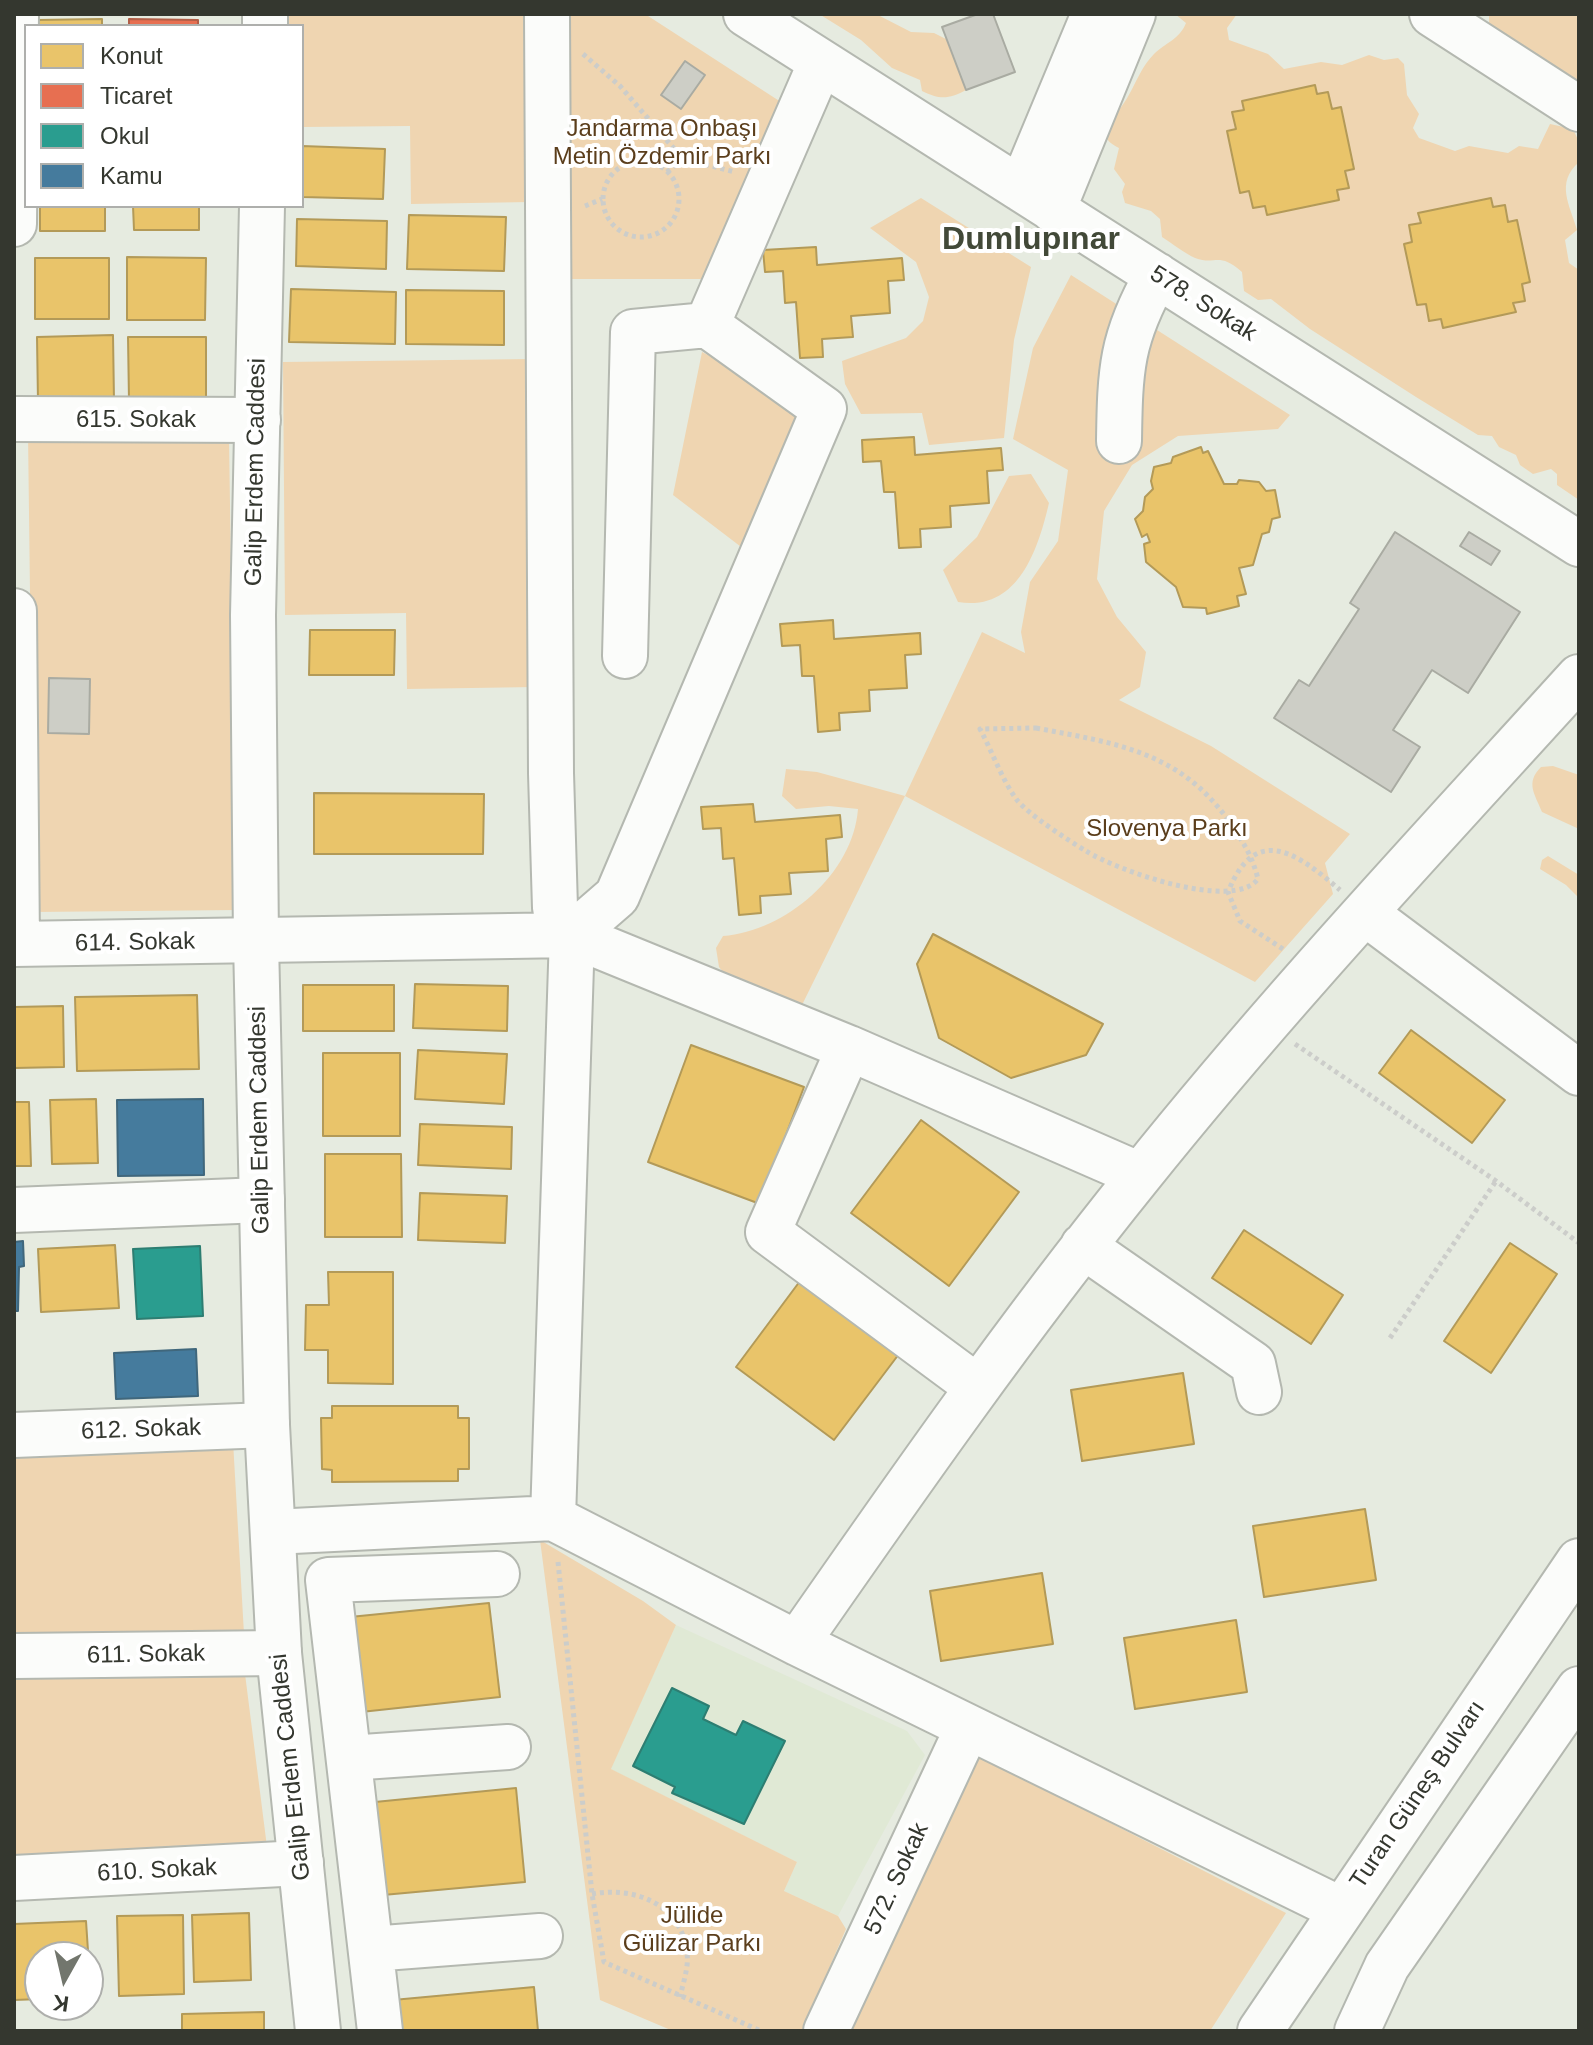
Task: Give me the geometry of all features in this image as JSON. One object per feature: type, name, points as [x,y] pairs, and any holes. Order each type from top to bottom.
[{"type":"street","points":[[14,224],[16,14]]},
{"type":"street","name":"578. Sokak","points":[[746,14],[1579,544]]},
{"type":"street","points":[[1037,200],[1094,14]]},
{"type":"street","points":[[1037,200],[1133,14]]},
{"type":"street","points":[[1446,17],[1579,109]]},
{"type":"street","points":[[547,26],[551,788],[555,908],[572,935],[553,1518]]},
{"type":"street","points":[[707,325],[821,62]]},
{"type":"street","name":"Galip Erdem Caddesi","points":[[262,208],[253,615],[256,942],[267,1425],[279,1653],[318,2031]]},
{"type":"street","points":[[1119,441],[1123,351],[1133,318],[1157,275]]},
{"type":"street","points":[[572,935],[617,896],[824,409],[707,325],[633,332],[625,656]]},
{"type":"street","name":"615. Sokak","points":[[14,419],[258,420]]},
{"type":"street","points":[[14,611],[16,944]]},
{"type":"street","points":[[797,1643],[976,1386],[1140,1175],[1315,969],[1579,677]]},
{"type":"street","points":[[1365,913],[1579,1073]]},
{"type":"street","points":[[572,935],[849,1048],[1140,1175]]},
{"type":"street","name":"614. Sokak","points":[[16,944],[572,935]]},
{"type":"street","points":[[849,1048],[768,1232],[976,1386]]},
{"type":"street","points":[[14,1210],[262,1200]]},
{"type":"street","points":[[1083,1246],[1253,1364],[1259,1392]]},
{"type":"street","name":"612. Sokak","points":[[14,1435],[267,1425]]},
{"type":"street","points":[[273,1532],[553,1518],[797,1643],[1340,1909]]},
{"type":"street","name":"Turan Güneş Bulvarı","points":[[1260,2031],[1579,1561]]},
{"type":"street","points":[[380,2031],[328,1580],[497,1574]]},
{"type":"street","name":"611. Sokak","points":[[14,1656],[279,1653]]},
{"type":"street","points":[[1339,2031],[1579,1689]]},
{"type":"street","name":"572. Sokak","points":[[826,2031],[968,1727]]},
{"type":"street","points":[[349,1758],[508,1747]]},
{"type":"street","name":"610. Sokak","points":[[14,1878],[301,1863]]},
{"type":"street","points":[[371,1949],[540,1936]]},
{"type":"street","points":[[1357,2031],[1387,1966]]},
{"type":"path","points":[[547,26],[620,86],[683,159],[713,168],[771,177]]},
{"type":"path","points":[[667,172],[683,159]]},
{"type":"path","points":[[644,161],[667,172],[675,182],[678,207],[665,228],[638,236],[613,225],[602,199],[611,175],[620,167],[644,161]]},
{"type":"path","points":[[1036,728],[1116,743],[1166,762],[1212,798],[1252,855],[1258,879],[1253,887],[1228,892],[1164,883],[1087,852],[1018,800],[980,729],[1036,728]]},
{"type":"path","points":[[1315,969],[1240,921],[1228,892],[1238,867],[1252,855],[1270,850],[1289,852],[1310,864],[1365,913]]},
{"type":"path","points":[[1268,1026],[1496,1181],[1579,1243]]},
{"type":"path","points":[[1390,1338],[1496,1181]]},
{"type":"path","points":[[553,1518],[592,1894],[604,1962],[761,2031]]},
{"type":"path","points":[[592,1894],[613,1890],[634,1892],[670,1914],[687,1953],[680,1997]]},
{"type":"shaded area","points":[[676,1625],[907,1731],[925,1755],[838,1916],[784,1891],[797,1862],[610,1769]]},
{"type":"green space","points":[[286,14],[528,14],[531,202],[411,204],[410,126],[304,127],[304,24],[285,24]]},
{"type":"green space","name":"Jandarma Onbaşı Metin Özdemir Parkı","points":[[566,14],[645,14],[784,104],[706,279],[565,279]]},
{"type":"green space","points":[[819,14],[876,14],[911,32],[934,33],[946,39],[966,90],[944,97],[922,91],[920,80],[892,68],[861,40]]},
{"type":"green space","points":[[1175,14],[1237,14],[1227,28],[1229,40],[1268,54],[1284,69],[1321,62],[1342,65],[1369,55],[1384,60],[1398,58],[1404,64],[1407,95],[1419,114],[1413,128],[1419,138],[1455,151],[1469,146],[1508,153],[1519,146],[1538,149],[1550,124],[1573,129],[1579,142],[1579,162],[1568,178],[1566,194],[1577,230],[1565,240],[1569,263],[1579,270],[1579,500],[1557,485],[1557,474],[1551,469],[1533,474],[1520,465],[1516,455],[1499,447],[1492,436],[1478,435],[1416,397],[1310,329],[1271,299],[1258,300],[1244,291],[1242,272],[1234,266],[1222,260],[1202,260],[1187,254],[1162,237],[1160,219],[1151,211],[1125,203],[1122,192],[1125,184],[1114,169],[1119,148],[1106,138],[1106,121],[1121,107],[1147,62],[1183,28],[1186,23]]},
{"type":"green space","points":[[1489,14],[1579,14],[1579,94],[1489,33]]},
{"type":"green space","points":[[921,198],[1031,267],[1014,340],[1004,438],[929,445],[922,413],[861,414],[845,384],[842,361],[906,338],[923,321],[929,297],[916,262],[870,228]]},
{"type":"green space","name":"Slovenya Parkı","points":[[1071,275],[1290,415],[1278,429],[1178,436],[1132,465],[1104,511],[1097,579],[1117,617],[1146,652],[1140,687],[1119,700],[1211,746],[1350,834],[1325,863],[1333,894],[1255,982],[905,796],[982,632],[1025,653],[1021,632],[1030,582],[1058,541],[1068,470],[1013,439],[1033,348]]},
{"type":"green space","points":[[702,352],[792,398],[800,442],[753,556],[673,495]]},
{"type":"green space","points":[[532,359],[535,687],[407,689],[406,613],[285,615],[283,362]]},
{"type":"green space","points":[[28,433],[229,437],[236,910],[34,912]]},
{"type":"green space","points":[[1031,474],[1049,503],[1039,540],[1022,574],[996,597],[979,603],[958,602],[943,570],[977,537],[1009,476]]},
{"type":"green space","points":[[1553,766],[1579,775],[1579,829],[1542,812],[1537,800],[1533,778],[1541,767]]},
{"type":"green space","points":[[786,769],[817,772],[905,796],[801,1007],[727,977],[719,967],[716,948],[723,936],[747,932],[792,911],[830,876],[844,856],[853,833],[858,809],[829,806],[796,809],[782,796]]},
{"type":"green space","points":[[1548,856],[1579,875],[1579,898],[1566,885],[1540,869],[1542,860]]},
{"type":"green space","points":[[233,1441],[244,1634],[14,1638],[14,1450]]},
{"type":"green space","name":"Jülide Gülizar Parkı","points":[[540,1540],[643,1601],[676,1625],[611,1769],[797,1862],[784,1891],[838,1916],[846,1929],[802,2031],[673,2031],[600,2000]]},
{"type":"green space","points":[[244,1666],[267,1847],[14,1860],[14,1670]]},
{"type":"green space","points":[[978,1755],[1286,1913],[1210,2031],[849,2031]]},
{"type":"building: Konut","points":[[102,19],[102,24],[37,24],[37,20]]},
{"type":"building: Konut","points":[[1315,85],[1317,94],[1328,92],[1332,109],[1341,107],[1354,169],[1345,171],[1349,188],[1337,190],[1339,200],[1267,215],[1265,206],[1253,208],[1249,191],[1240,193],[1227,131],[1236,129],[1232,112],[1244,110],[1242,101]]},
{"type":"building: Konut","points":[[304,146],[385,149],[383,199],[304,197]]},
{"type":"building: Konut","points":[[1491,198],[1493,207],[1505,205],[1508,222],[1517,220],[1530,282],[1522,284],[1525,301],[1513,303],[1516,312],[1443,328],[1441,319],[1429,321],[1426,304],[1417,305],[1404,244],[1412,242],[1409,225],[1421,223],[1418,213]]},
{"type":"building: Konut","points":[[40,208],[105,208],[105,231],[40,231]]},
{"type":"building: Konut","points":[[133,208],[199,208],[199,230],[134,230]]},
{"type":"building: Konut","points":[[409,215],[506,217],[504,271],[407,269]]},
{"type":"building: Konut","points":[[297,219],[387,221],[386,269],[296,266]]},
{"type":"building: Konut","points":[[816,247],[817,265],[902,258],[904,280],[888,281],[890,313],[851,316],[853,337],[822,339],[823,357],[800,358],[796,302],[785,303],[783,271],[765,272],[763,250]]},
{"type":"building: Konut","points":[[127,257],[206,258],[205,320],[127,320]]},
{"type":"building: Konut","points":[[35,258],[109,258],[109,319],[35,319]]},
{"type":"building: Konut","points":[[291,289],[396,292],[395,344],[289,342]]},
{"type":"building: Konut","points":[[406,290],[504,291],[504,345],[406,344]]},
{"type":"building: Konut","points":[[113,335],[114,401],[38,402],[37,337]]},
{"type":"building: Konut","points":[[128,337],[206,337],[206,401],[129,401]]},
{"type":"building: Konut","points":[[914,437],[915,455],[1001,448],[1003,470],[987,471],[989,503],[950,506],[951,527],[920,529],[921,547],[899,548],[895,492],[884,492],[881,461],[863,462],[862,440]]},
{"type":"building: Konut","points":[[1201,447],[1203,453],[1208,451],[1224,484],[1237,484],[1239,480],[1259,482],[1266,491],[1275,490],[1280,517],[1272,519],[1269,532],[1262,534],[1253,565],[1239,568],[1246,594],[1237,596],[1239,606],[1207,614],[1206,608],[1183,607],[1176,587],[1146,562],[1144,544],[1150,542],[1147,534],[1142,537],[1135,519],[1143,511],[1145,497],[1153,489],[1154,467],[1171,463],[1173,457]]},
{"type":"building: Konut","points":[[833,620],[834,639],[920,633],[921,654],[905,655],[907,688],[869,690],[870,711],[839,713],[840,730],[818,732],[814,676],[802,676],[800,645],[782,646],[780,624]]},
{"type":"building: Konut","points":[[310,630],[395,630],[394,675],[309,675]]},
{"type":"building: Konut","points":[[314,793],[484,794],[483,854],[314,854]]},
{"type":"building: Konut","points":[[753,804],[755,822],[840,815],[842,837],[826,839],[828,871],[789,873],[791,894],[760,896],[761,913],[739,915],[734,858],[723,859],[721,828],[703,829],[701,807]]},
{"type":"building: Konut","points":[[933,934],[1103,1024],[1086,1055],[1011,1078],[939,1038],[917,964]]},
{"type":"building: Konut","points":[[415,984],[508,986],[507,1031],[413,1028]]},
{"type":"building: Konut","points":[[303,985],[394,985],[394,1031],[303,1031]]},
{"type":"building: Konut","points":[[197,995],[199,1069],[77,1071],[75,997]]},
{"type":"building: Konut","points":[[63,1006],[64,1067],[14,1068],[14,1007]]},
{"type":"building: Konut","points":[[1411,1030],[1505,1100],[1472,1143],[1379,1073]]},
{"type":"building: Konut","points":[[691,1045],[804,1087],[760,1204],[648,1162]]},
{"type":"building: Konut","points":[[418,1050],[507,1054],[504,1104],[415,1099]]},
{"type":"building: Konut","points":[[323,1053],[400,1053],[400,1136],[323,1136]]},
{"type":"building: Konut","points":[[96,1099],[98,1163],[52,1164],[50,1100]]},
{"type":"building: Konut","points":[[14,1102],[29,1102],[31,1166],[14,1166]]},
{"type":"building: Konut","points":[[921,1120],[1019,1192],[949,1286],[851,1213]]},
{"type":"building: Konut","points":[[420,1124],[512,1127],[511,1169],[418,1165]]},
{"type":"building: Konut","points":[[325,1154],[401,1154],[402,1237],[325,1237]]},
{"type":"building: Konut","points":[[420,1193],[507,1196],[505,1243],[418,1240]]},
{"type":"building: Konut","points":[[1244,1230],[1343,1295],[1311,1344],[1212,1278]]},
{"type":"building: Konut","points":[[1510,1243],[1557,1274],[1491,1373],[1444,1341]]},
{"type":"building: Konut","points":[[115,1245],[119,1308],[41,1312],[38,1249]]},
{"type":"building: Konut","points":[[328,1272],[393,1272],[393,1384],[328,1383],[328,1350],[305,1350],[306,1305],[329,1305]]},
{"type":"building: Konut","points":[[803,1277],[902,1350],[834,1440],[736,1367]]},
{"type":"building: Konut","points":[[1183,1373],[1194,1444],[1082,1461],[1071,1390]]},
{"type":"building: Konut","points":[[332,1406],[458,1406],[458,1418],[469,1418],[469,1469],[458,1469],[458,1481],[332,1482],[332,1470],[322,1469],[321,1418],[332,1418]]},
{"type":"building: Konut","points":[[1365,1509],[1376,1580],[1264,1597],[1253,1526]]},
{"type":"building: Konut","points":[[1042,1573],[1053,1644],[941,1661],[930,1591]]},
{"type":"building: Konut","points":[[489,1603],[500,1697],[361,1712],[350,1617]]},
{"type":"building: Konut","points":[[1236,1620],[1247,1692],[1135,1709],[1124,1638]]},
{"type":"building: Konut","points":[[516,1788],[525,1882],[383,1895],[375,1802]]},
{"type":"building: Konut","points":[[249,1913],[251,1980],[194,1982],[192,1915]]},
{"type":"building: Konut","points":[[183,1915],[184,1994],[119,1996],[117,1916]]},
{"type":"building: Konut","points":[[86,1921],[87,1941],[24,1941],[24,2000],[14,2000],[14,1924]]},
{"type":"building: Konut","points":[[534,1987],[538,2031],[396,2031],[393,2000]]},
{"type":"building: Konut","points":[[264,2012],[264,2031],[182,2031],[182,2014]]},
{"type":"building: Ticaret","points":[[129,19],[198,20],[198,24],[129,24]]},
{"type":"building: Okul","points":[[200,1246],[203,1316],[137,1319],[133,1249]]},
{"type":"building: Okul","points":[[672,1688],[709,1706],[703,1719],[736,1735],[743,1721],[785,1741],[744,1824],[672,1793],[675,1787],[633,1766]]},
{"type":"building: Kamu","points":[[203,1099],[204,1175],[118,1176],[117,1100]]},
{"type":"building: Kamu","points":[[23,1241],[24,1266],[19,1267],[18,1311],[14,1311],[14,1242]]},
{"type":"building: Kamu","points":[[196,1349],[198,1396],[116,1399],[114,1353]]},
{"type":"building: Diğer","points":[[978,14],[993,14],[1015,72],[966,90],[942,27]]},
{"type":"building: Diğer","points":[[685,61],[705,75],[681,109],[661,95]]},
{"type":"building: Diğer","points":[[1395,532],[1520,612],[1468,693],[1432,670],[1393,730],[1420,747],[1391,792],[1274,718],[1299,680],[1309,686],[1359,609],[1350,603]]},
{"type":"building: Diğer","points":[[1469,532],[1500,551],[1491,565],[1460,546]]},
{"type":"building: Diğer","points":[[49,678],[90,679],[89,734],[48,733]]},
{"type":"district","name":"Dumlupınar","points":[[1031,240]]}]
